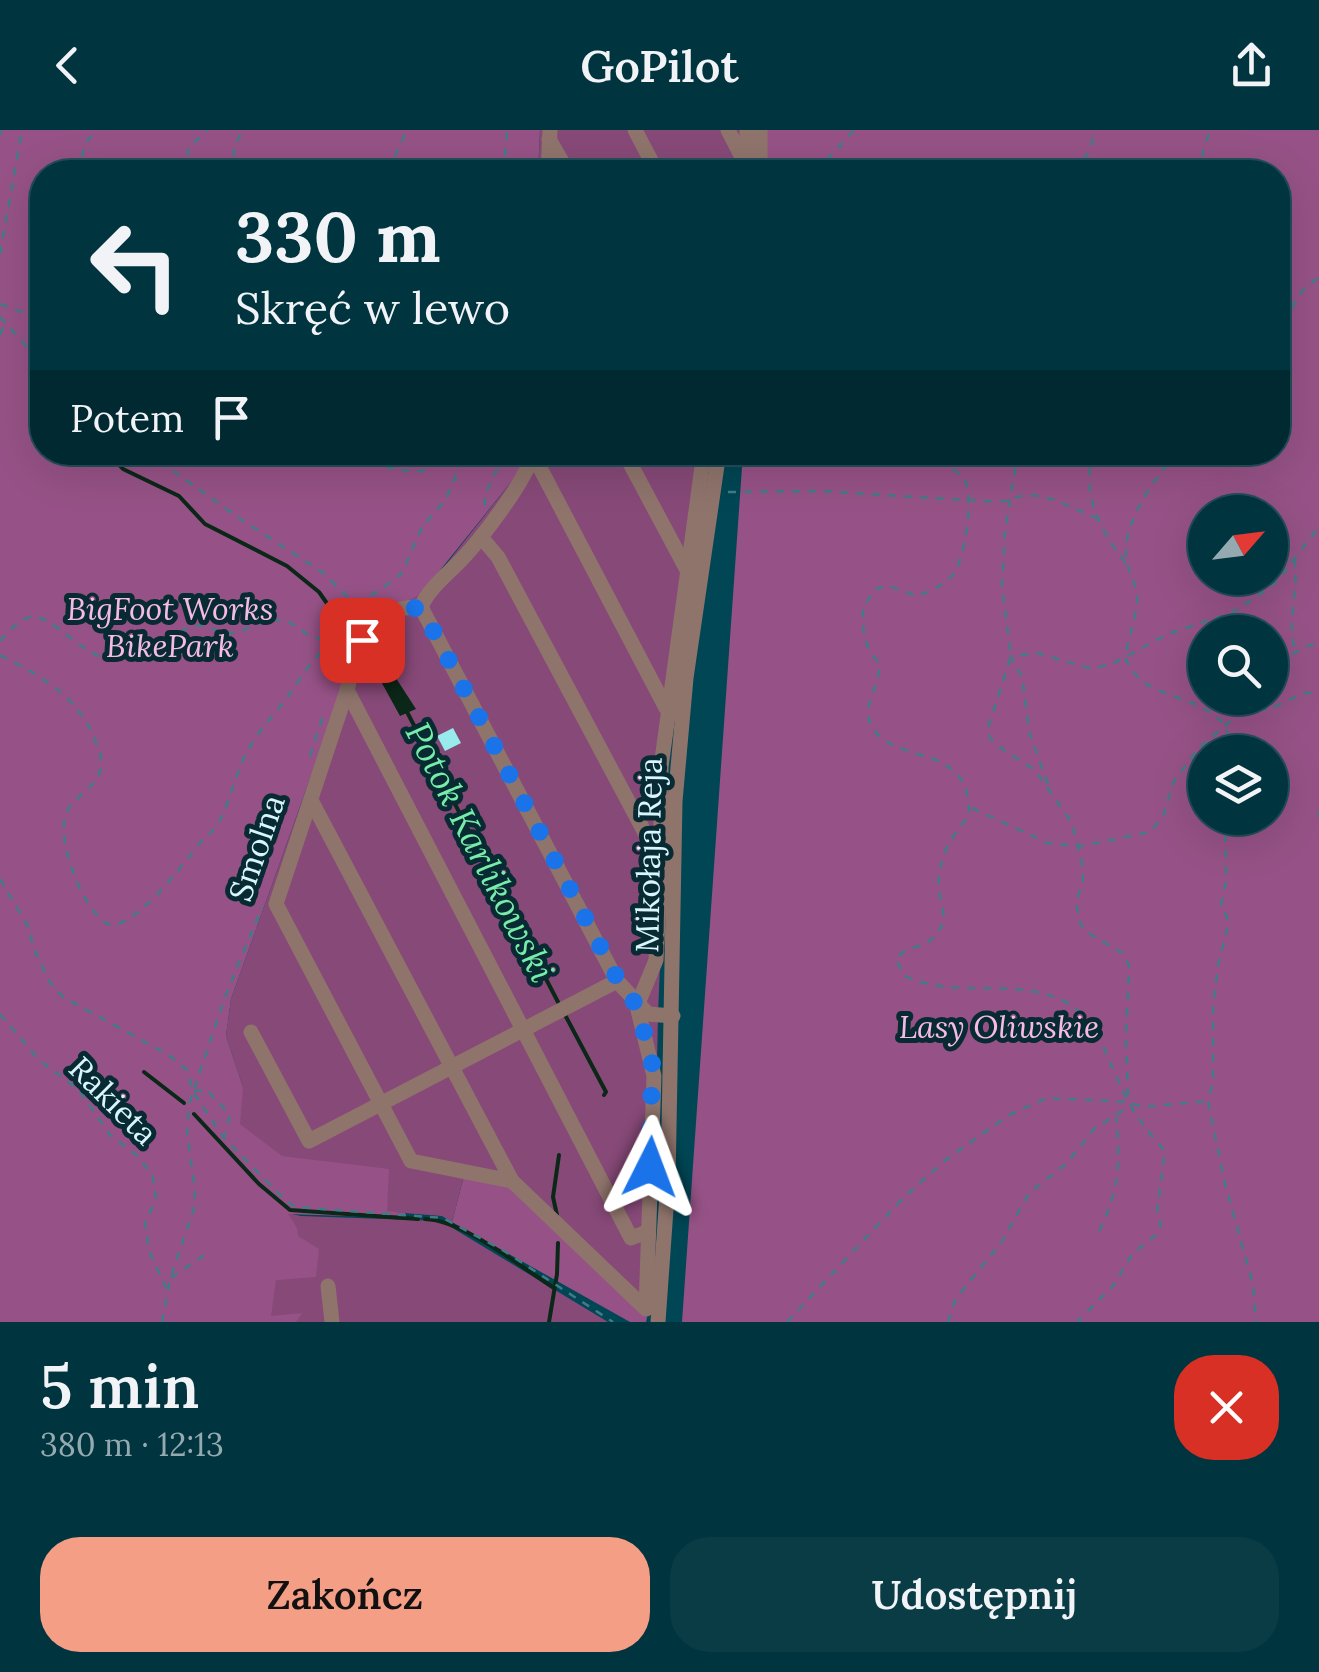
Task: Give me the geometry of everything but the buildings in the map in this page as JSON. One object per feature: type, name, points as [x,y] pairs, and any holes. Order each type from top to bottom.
[{"type":"street","points":[[635,130],[651,160]]},
{"type":"street","points":[[728,130],[745,160]]},
{"type":"street","points":[[747,130],[750,160]]},
{"type":"street","points":[[753,160],[760,130]]},
{"type":"street","points":[[549,160],[550,134]]},
{"type":"street","points":[[550,134],[562,160]]},
{"type":"street","points":[[512,1180],[411,1161],[276,904],[312,802],[356,652],[367,629],[389,615],[421,608],[432,589],[480,537],[528,465]]},
{"type":"street","points":[[538,465],[667,709]]},
{"type":"street","points":[[631,465],[687,570]]},
{"type":"street","points":[[312,802],[512,1180],[646,1309],[654,1076],[637,1006],[656,960],[661,766],[702,465]]},
{"type":"street","name":"Mikołaja Reja","points":[[658,1322],[668,1181],[675,801],[686,678],[717,465]]},
{"type":"street","points":[[480,537],[498,557],[661,863]]},
{"type":"street","points":[[421,608],[618,980],[648,1014],[673,1016]]},
{"type":"street","points":[[347,690],[631,1238],[647,1232]]},
{"type":"street","points":[[252,1032],[308,1141],[618,980]]},
{"type":"street","points":[[328,1286],[332,1322]]},
{"type":"path","points":[[0,254],[22,130]]},
{"type":"path","points":[[80,160],[87,141],[98,130]]},
{"type":"path","points":[[188,160],[188,148],[208,130]]},
{"type":"path","points":[[235,160],[233,152],[244,130]]},
{"type":"path","points":[[393,160],[408,130]]},
{"type":"path","points":[[505,160],[507,130]]},
{"type":"path","points":[[827,160],[854,130]]},
{"type":"path","points":[[1086,160],[1093,146],[1093,130]]},
{"type":"path","points":[[1201,160],[1210,130]]},
{"type":"path","points":[[1290,316],[1306,284],[1319,278]]},
{"type":"path","points":[[0,304],[30,315]]},
{"type":"path","points":[[0,317],[30,350]]},
{"type":"path","points":[[0,335],[5,323]]},
{"type":"path","points":[[165,465],[322,572],[366,615]]},
{"type":"path","points":[[380,465],[399,472],[423,471],[428,465]]},
{"type":"path","points":[[356,602],[402,573],[422,527],[446,499],[459,468],[457,465]]},
{"type":"path","points":[[486,509],[484,495],[499,465]]},
{"type":"path","points":[[944,465],[956,470],[968,484],[970,499],[958,566],[951,577],[917,596],[889,586],[878,588],[863,606],[864,634],[880,671],[868,711],[874,730],[891,743],[946,766],[968,790],[970,807],[970,816],[950,841],[941,868],[939,886],[945,913],[936,936],[920,947],[904,950],[896,958],[903,975],[939,988],[1028,992],[1063,1000],[1100,1040],[1128,1102],[1164,1150],[1157,1212],[1161,1226],[1156,1236],[1133,1253],[1112,1286],[1077,1322]]},
{"type":"path","points":[[1015,465],[1008,502],[1002,586],[1011,656],[1022,677],[1030,735],[1048,777],[1049,790]]},
{"type":"path","points":[[1092,465],[1090,489],[1096,518],[1135,581],[1137,602],[1125,658]]},
{"type":"path","points":[[1126,564],[1125,543],[1133,522],[1168,465]]},
{"type":"path","points":[[712,492],[821,491],[1008,502],[1020,496],[1038,496],[1096,518]]},
{"type":"path","points":[[480,516],[495,497]]},
{"type":"path","points":[[1011,656],[1037,654],[1089,668],[1125,658],[1168,634],[1243,606],[1276,582],[1319,527]]},
{"type":"path","points":[[1294,558],[1297,574],[1290,632],[1295,650]]},
{"type":"path","points":[[359,624],[372,613]]},
{"type":"path","points":[[0,641],[24,618],[32,616],[48,622],[100,658],[130,657],[192,626],[204,625],[228,633],[273,619],[292,622],[313,638],[347,642]]},
{"type":"path","points":[[347,642],[352,632]]},
{"type":"path","points":[[0,655],[61,690],[94,734],[101,755],[101,772],[88,792],[66,810],[63,829],[68,862],[76,880],[100,919],[117,926],[132,918],[158,892],[217,826],[244,756],[268,719],[328,646],[347,642]]},
{"type":"path","points":[[1288,656],[1319,642]]},
{"type":"path","points":[[948,1322],[956,1298],[1001,1243],[1029,1193],[1067,1163],[1094,1129],[1128,1102],[1129,966],[1124,954],[1084,931],[1080,923],[1076,902],[1083,881],[1080,846],[1072,823],[1035,770],[990,738],[988,720],[1011,656]]},
{"type":"path","points":[[1125,658],[1146,684],[1201,705],[1226,726],[1227,735]]},
{"type":"path","points":[[1288,701],[1305,693],[1319,693]]},
{"type":"path","name":"Smolna","points":[[308,763],[324,712]]},
{"type":"path","points":[[970,807],[1048,843],[1080,846],[1150,832],[1158,827],[1173,783],[1197,750],[1239,715]]},
{"type":"path","points":[[1319,810],[1319,826]]},
{"type":"path","points":[[1226,835],[1226,882],[1221,904],[1229,922],[1218,965],[1213,1008],[1213,1082],[1208,1101],[1225,1184],[1253,1285],[1256,1322]]},
{"type":"path","points":[[0,880],[28,926],[50,981],[63,997],[168,1055],[187,1070],[192,1092],[224,1138],[287,1202],[296,1207],[440,1218],[556,1283],[613,1322]]},
{"type":"path","name":"Smolna","points":[[162,1322],[167,1289],[194,1208],[196,1192],[186,1130],[192,1092],[264,901]]},
{"type":"path","name":"Rakieta","points":[[0,1014],[39,1060],[79,1090],[110,1135],[140,1157],[154,1177],[156,1198],[145,1224],[148,1250],[167,1289]]},
{"type":"path","points":[[192,1092],[207,1090],[230,1115],[224,1138]]},
{"type":"path","points":[[787,1322],[905,1196],[947,1158],[1008,1115],[1048,1098],[1128,1102],[1144,1107],[1208,1101]]},
{"type":"path","points":[[1099,1232],[1110,1209],[1120,1156],[1116,1115]]},
{"type":"path","points":[[170,1279],[210,1251]]},
{"type":"shaded area","points":[[540,130],[748,130],[747,160],[539,160]]},
{"type":"shaded area","points":[[708,465],[669,742],[653,1261],[647,1318],[589,1256],[464,1176],[452,1222],[442,1216],[300,1205],[209,1093],[243,1087],[226,1036],[231,999],[366,622],[433,581],[522,468]]},
{"type":"shaded area","points":[[370,651],[392,672],[416,709],[400,716],[364,657]]},
{"type":"shaded area","points":[[287,1213],[441,1221],[608,1322],[235,1322]]},
{"type":"green space","name":"BigFoot Works BikePark","points":[[0,130],[540,130],[539,160],[30,160],[30,465],[524,465],[421,594],[366,622],[231,999],[226,1036],[243,1087],[240,1124],[282,1156],[389,1169],[387,1211],[405,1213],[404,1218],[288,1214],[298,1236],[319,1249],[316,1277],[276,1280],[271,1316],[302,1313],[296,1322],[0,1322]]},
{"type":"green space","name":"Lasy Oliwskie","points":[[766,130],[1319,130],[1319,1322],[682,1322],[742,465],[1290,465],[1290,160],[764,160]]},
{"type":"green space","points":[[464,1176],[512,1185],[589,1256],[647,1318],[646,1322],[630,1322],[452,1222]]},
{"type":"waterway","name":"Potok Karlikowski","points":[[119,465],[179,496],[205,524],[287,566],[319,592],[340,622]]},
{"type":"waterway","name":"Potok Karlikowski","points":[[406,710],[558,1002]]},
{"type":"waterway","name":"Potok Karlikowski","points":[[564,1013],[606,1092],[604,1095]]},
{"type":"waterway","points":[[144,1072],[184,1103]]},
{"type":"waterway","points":[[194,1114],[259,1184],[290,1210],[418,1219]]},
{"type":"waterway","name":"Potok Karlikowski","points":[[557,1215],[553,1197],[559,1155]]},
{"type":"waterway","points":[[425,1219],[440,1221],[474,1236],[554,1288]]},
{"type":"waterway","name":"Potok Karlikowski","points":[[549,1322],[558,1243]]},
{"type":"route","points":[[362,640],[376,621],[414,606],[421,608],[426,617],[618,980],[637,1006],[654,1076],[650,1167]]}]
